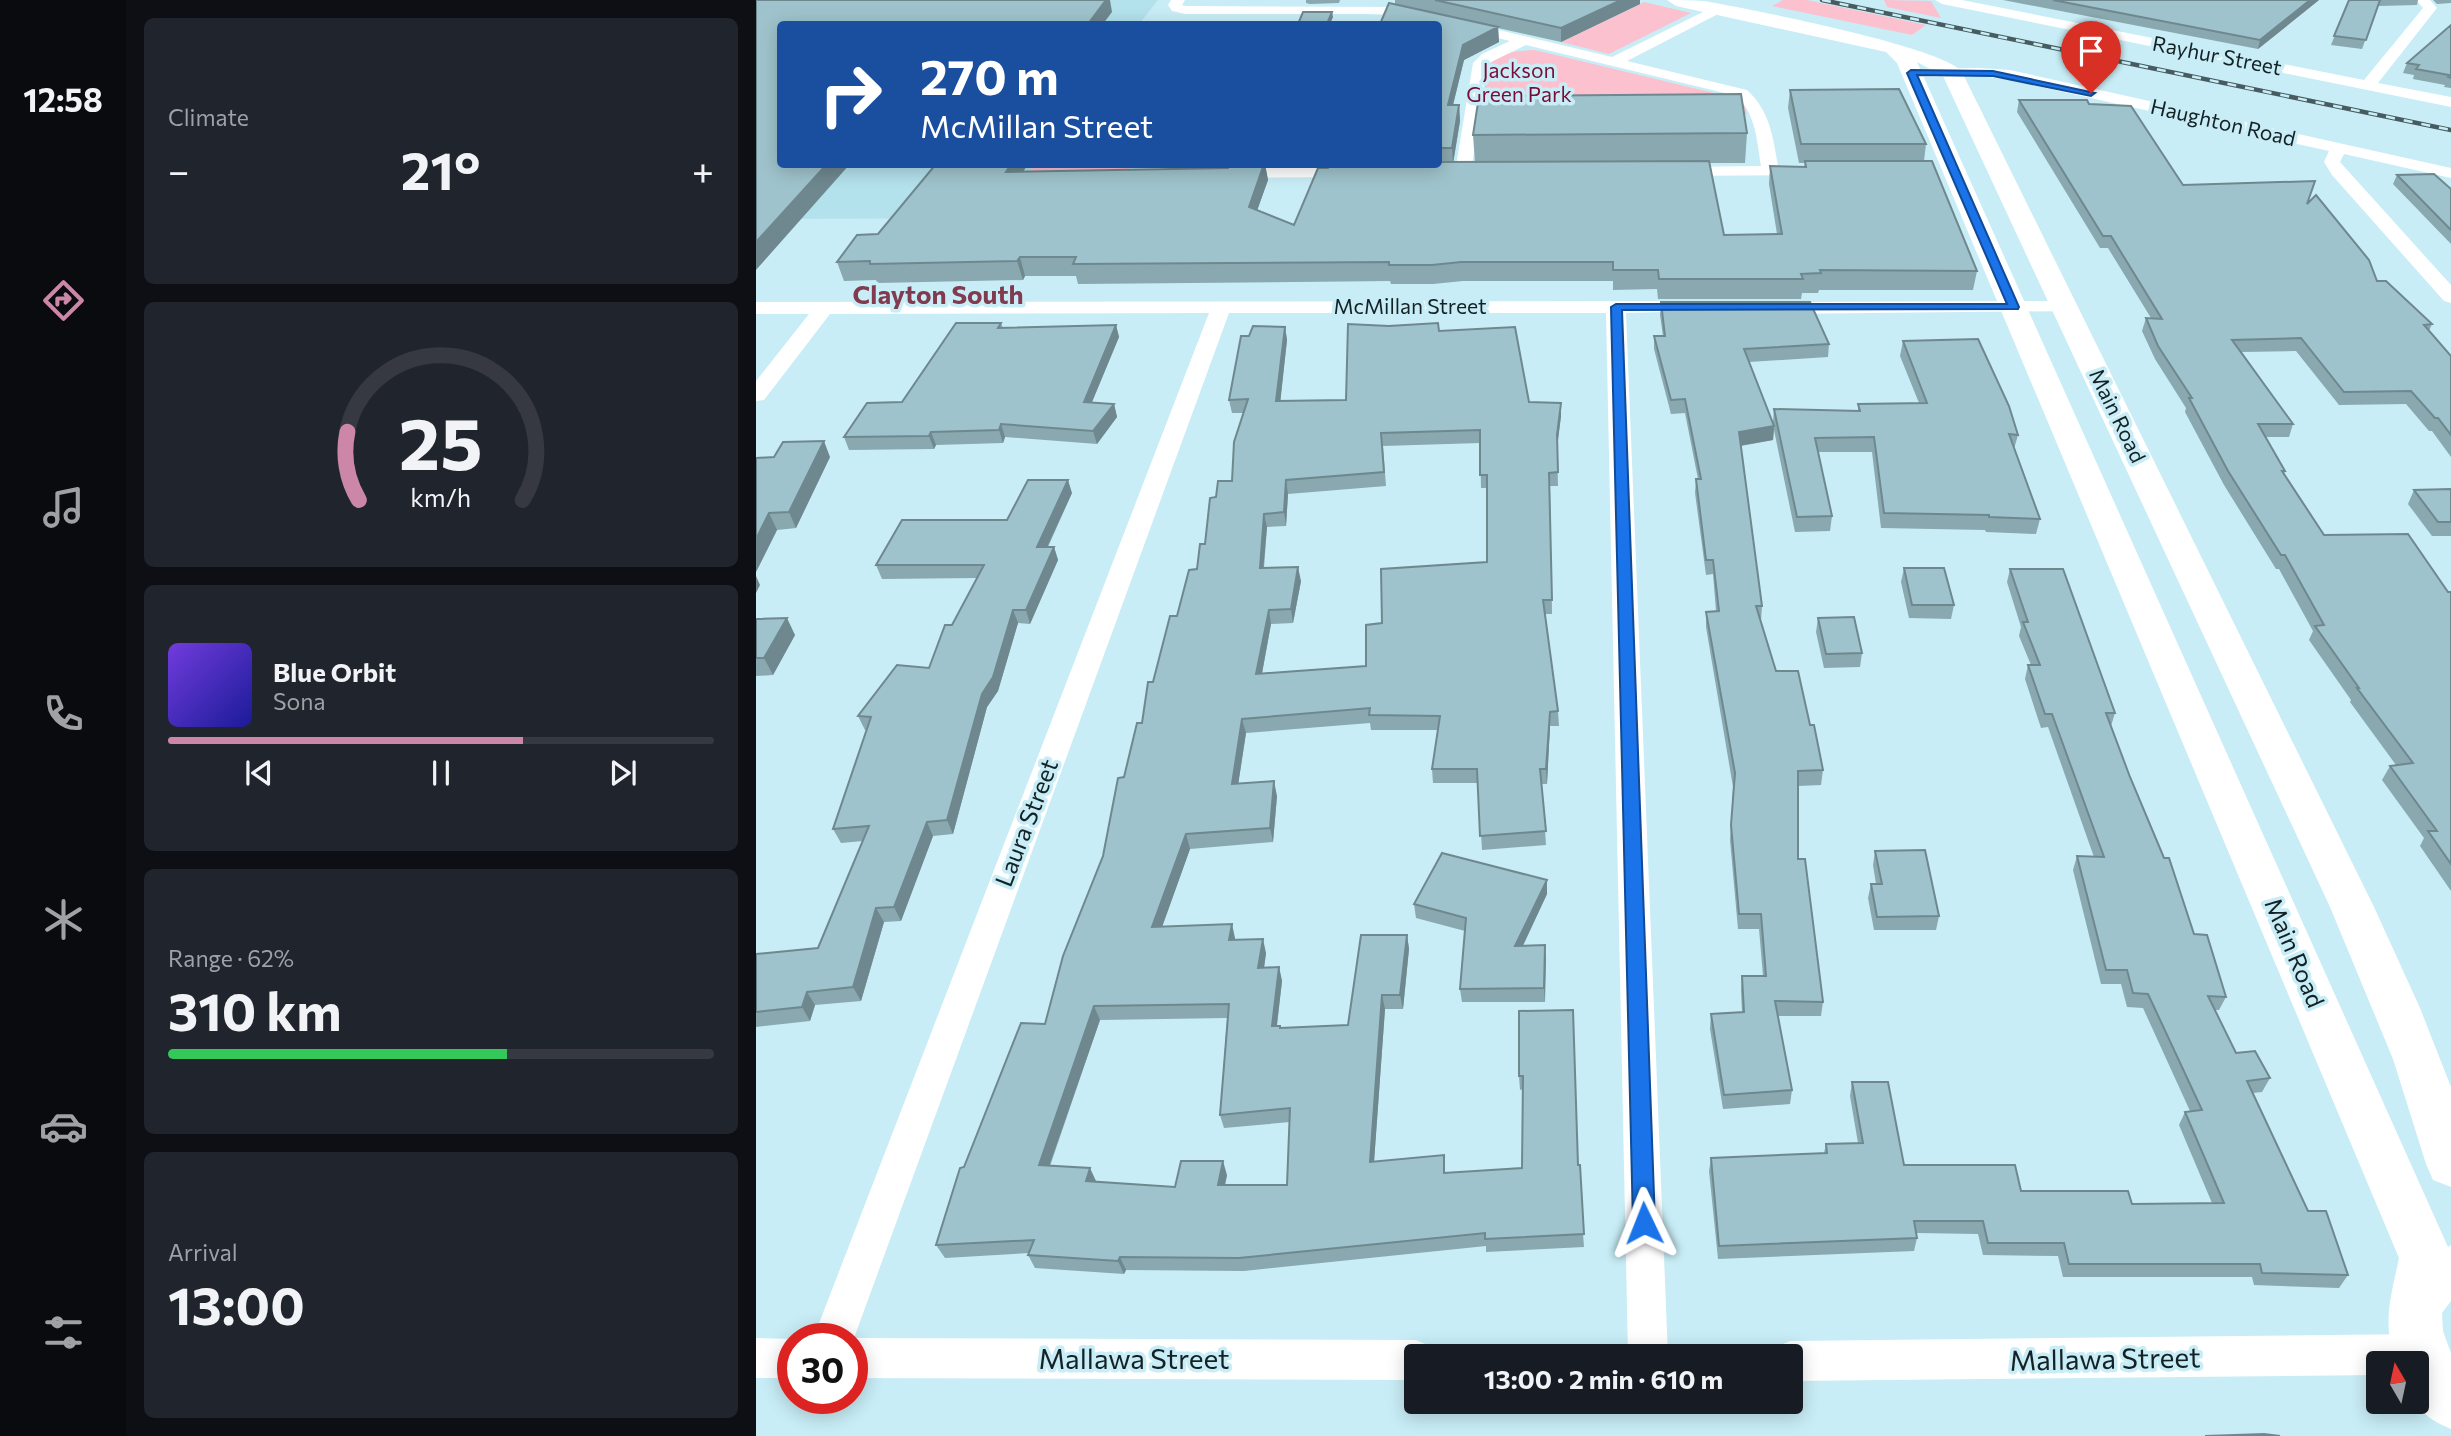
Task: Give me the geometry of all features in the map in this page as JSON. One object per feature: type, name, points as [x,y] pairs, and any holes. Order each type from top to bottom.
[{"type":"main road","name":"Haughton Road","points":[[1676,0],[1893,48],[1931,60],[1952,72]]},
{"type":"main road","points":[[1893,48],[1904,57],[1911,73]]},
{"type":"main road","name":"Main Road","points":[[1952,72],[2211,610],[2388,988],[2443,1135],[2451,1164]]},
{"type":"main road","name":"Main Road","points":[[1911,73],[1944,171],[1977,222],[2426,1258],[2435,1284],[2414,1323],[2419,1351]]},
{"type":"main road","points":[[1977,222],[2023,221]]},
{"type":"main road","points":[[2146,610],[2211,610]]},
{"type":"main road","points":[[2429,1370],[2438,1386],[2451,1400]]},
{"type":"street","points":[[1178,0],[1175,5],[1177,8],[1185,10],[1398,11],[1742,93],[1753,101],[1758,111],[1770,171]]},
{"type":"street","name":"Rayhur Street","points":[[1942,0],[2451,102]]},
{"type":"street","points":[[2368,85],[2430,8],[2426,2]]},
{"type":"street","points":[[2426,2],[2448,7]]},
{"type":"street","points":[[1614,62],[1717,9]]},
{"type":"street","points":[[1234,21],[1240,10]]},
{"type":"street","points":[[1362,21],[1366,10]]},
{"type":"street","points":[[1463,172],[1480,63],[1487,57],[1525,40]]},
{"type":"street","name":"Haughton Road","points":[[1911,73],[2010,75],[2451,173]]},
{"type":"street","points":[[2339,149],[2333,155],[2332,162],[2338,171],[2451,298]]},
{"type":"street","points":[[1164,168],[1180,173],[1310,169],[1373,172]]},
{"type":"street","points":[[1659,172],[1825,171]]},
{"type":"street","name":"Laura Street","points":[[839,1323],[1221,307]]},
{"type":"street","points":[[1616,307],[1648,1344]]},
{"type":"street","name":"McMillan Street","points":[[756,308],[1712,307]]},
{"type":"street","points":[[1751,308],[2064,307]]},
{"type":"street","points":[[756,395],[824,308]]},
{"type":"street","name":"Mallawa Street","points":[[1803,1361],[2366,1355]]},
{"type":"street","points":[[756,1358],[777,1358]]},
{"type":"street","name":"Mallawa Street","points":[[868,1358],[1404,1360]]},
{"type":"shaded area","points":[[756,0],[1158,0],[1141,21],[777,21],[777,168],[1032,168],[994,218],[756,219]]},
{"type":"green space","points":[[1783,0],[1807,0],[1926,25],[1912,35],[1772,6]]},
{"type":"green space","points":[[1884,0],[1931,1],[1941,18],[1887,7]]},
{"type":"green space","points":[[1644,2],[1691,13],[1609,54],[1561,42]]},
{"type":"green space","name":"Jackson Green Park","points":[[1535,50],[1735,98],[1743,102],[1747,114],[1481,114],[1488,66],[1504,55]]},
{"type":"green space","points":[[1032,168],[1130,168],[1126,173],[1018,185]]},
{"type":"building","points":[[756,0],[1106,0],[1090,21],[777,21],[777,168],[823,168],[756,242]]},
{"type":"building","points":[[1435,0],[1621,0],[1561,28]]},
{"type":"building","points":[[2053,0],[2310,0],[2260,40]]},
{"type":"building","points":[[2349,0],[2380,0],[2366,40],[2334,36]]},
{"type":"building","points":[[1389,3],[1498,27],[1463,45],[1448,105],[1459,105],[1452,148],[1442,148],[1442,21],[1381,21]]},
{"type":"building","points":[[1303,12],[1332,12],[1328,21],[1299,21]]},
{"type":"building","points":[[2451,25],[2451,78],[2449,75],[2416,69],[2419,65],[2407,63]]},
{"type":"building","points":[[1899,89],[1926,144],[1801,144],[1790,90]]},
{"type":"building","points":[[1741,94],[1747,133],[1473,135],[1479,96]]},
{"type":"building","points":[[2019,100],[2087,100],[2089,104],[2131,106],[2183,185],[2315,181],[2307,204],[2316,195],[2369,260],[2377,281],[2386,281],[2432,324],[2424,325],[2451,356],[2451,435],[2411,391],[2344,392],[2301,338],[2232,340],[2293,424],[2258,424],[2285,471],[2282,471],[2324,535],[2408,534],[2448,592],[2451,592],[2451,864],[2428,831],[2437,831],[2390,766],[2413,763],[2315,626],[2324,625],[2285,555],[2281,555],[2228,471],[2189,398],[2192,398],[2158,346],[2146,318],[2162,319],[2111,236],[2103,236]]},
{"type":"building","points":[[1709,161],[1724,235],[1782,234],[1770,166],[1806,167],[1805,161],[1932,161],[1977,271],[1820,270],[1821,273],[1801,274],[1803,279],[1659,279],[1658,270],[1613,270],[1613,262],[1461,262],[1432,265],[1389,265],[1389,262],[1073,264],[1076,257],[1020,257],[1017,261],[870,264],[870,261],[837,262],[857,235],[878,234],[933,168],[1008,168],[1006,172],[1263,168],[1249,207],[1294,225],[1318,168],[1442,168],[1442,162]]},
{"type":"building","points":[[2434,174],[2451,189],[2451,230],[2397,175]]},
{"type":"building","points":[[1661,302],[1810,302],[1829,344],[1744,349],[1774,426],[1739,432],[1762,606],[1756,606],[1776,671],[1798,671],[1810,725],[1814,725],[1823,770],[1798,771],[1798,859],[1805,859],[1823,1002],[1775,1001],[1792,1090],[1724,1095],[1711,1014],[1744,1012],[1742,976],[1766,976],[1761,914],[1739,914],[1731,825],[1735,773],[1706,612],[1719,611],[1713,560],[1706,560],[1696,479],[1701,479],[1685,399],[1671,400],[1654,336],[1665,336]]},
{"type":"building","points":[[956,323],[1001,323],[998,328],[1116,325],[1084,402],[1114,404],[1093,431],[1001,424],[999,430],[931,432],[929,436],[844,437],[867,403],[902,402]]},
{"type":"building","points":[[1438,323],[1439,331],[1515,327],[1529,402],[1561,403],[1557,435],[1558,472],[1549,473],[1552,600],[1543,600],[1558,711],[1550,712],[1546,769],[1540,769],[1546,831],[1480,836],[1477,769],[1432,769],[1440,716],[1369,715],[1370,708],[1242,719],[1232,784],[1274,781],[1270,828],[1186,834],[1152,927],[1232,924],[1229,940],[1263,939],[1258,968],[1279,967],[1272,1026],[1280,1028],[1348,1025],[1361,935],[1407,935],[1400,995],[1382,995],[1370,1162],[1444,1155],[1444,1173],[1522,1168],[1523,1076],[1519,1076],[1519,1011],[1573,1010],[1578,1165],[1584,1234],[1485,1239],[1485,1233],[1239,1258],[1120,1257],[1118,1261],[1028,1255],[1034,1240],[936,1245],[960,1168],[964,1167],[1021,1023],[1045,1024],[1063,956],[1103,856],[1118,778],[1124,777],[1137,723],[1142,723],[1148,682],[1153,682],[1170,616],[1177,616],[1189,570],[1197,569],[1200,544],[1205,544],[1210,498],[1216,497],[1218,481],[1232,481],[1234,442],[1248,399],[1229,400],[1241,336],[1249,336],[1253,326],[1285,327],[1276,401],[1346,400],[1348,324],[1389,326]],"holes":[[[1480,430],[1480,475],[1487,475],[1487,562],[1381,569],[1382,623],[1366,625],[1366,666],[1256,674],[1269,610],[1291,609],[1298,567],[1260,568],[1264,514],[1284,512],[1286,480],[1384,472],[1381,433]],[[1229,1004],[1220,1115],[1290,1108],[1287,1185],[1218,1185],[1223,1161],[1181,1161],[1175,1187],[1086,1181],[1090,1168],[1039,1165],[1094,1006]]]},
{"type":"building","points":[[1978,339],[2009,406],[2018,435],[2009,434],[2040,519],[1884,513],[1874,437],[1815,438],[1832,516],[1797,517],[1774,409],[1860,411],[1858,404],[1927,403],[1903,341]]},
{"type":"building","points":[[824,441],[789,512],[769,513],[756,539],[756,458],[774,457],[783,442]]},
{"type":"building","points":[[1028,480],[1068,480],[1037,547],[1054,547],[1026,610],[1013,610],[993,677],[982,694],[947,820],[927,822],[894,907],[876,908],[853,987],[807,992],[802,1007],[756,1012],[756,954],[818,948],[869,826],[833,829],[871,717],[858,716],[897,665],[929,668],[945,625],[952,625],[984,565],[876,565],[902,520],[1007,520]]},
{"type":"building","points":[[2451,489],[2451,522],[2438,522],[2414,490]]},
{"type":"building","points":[[1904,568],[1944,568],[1954,605],[1912,605]]},
{"type":"building","points":[[2010,569],[2063,569],[2115,713],[2106,713],[2130,777],[2164,858],[2169,858],[2194,934],[2207,935],[2226,997],[2208,996],[2236,1053],[2255,1051],[2270,1078],[2247,1081],[2308,1211],[2326,1211],[2348,1275],[2262,1273],[2260,1264],[2069,1264],[2064,1243],[1988,1243],[1983,1221],[1914,1221],[1917,1238],[1719,1246],[1711,1158],[1827,1153],[1826,1144],[1863,1143],[1852,1082],[1888,1082],[1904,1165],[2015,1165],[2021,1191],[2128,1191],[2132,1204],[2224,1203],[2185,1112],[2202,1110],[2148,994],[2133,993],[2127,970],[2106,970],[2077,856],[2104,857],[2052,714],[2045,714],[2028,665],[2040,665],[2023,622],[2028,622]]},
{"type":"building","points":[[1854,617],[1862,653],[1826,654],[1818,618]]},
{"type":"building","points":[[787,618],[764,658],[756,658],[756,619]]},
{"type":"building","points":[[1925,850],[1939,916],[1877,917],[1871,884],[1882,884],[1875,851]]},
{"type":"building","points":[[1442,853],[1547,880],[1515,946],[1545,945],[1544,988],[1460,989],[1466,918],[1414,904]]},
{"type":"building","points":[[2264,1434],[2280,1436],[2205,1436]]},
{"type":"railway","points":[[1822,0],[2451,130]]},
{"type":"district","name":"Clayton South","points":[[938,295]]},
{"type":"route","points":[[1644,1223],[1616,307],[2014,307],[1911,73],[1993,73],[2091,93]]}]
